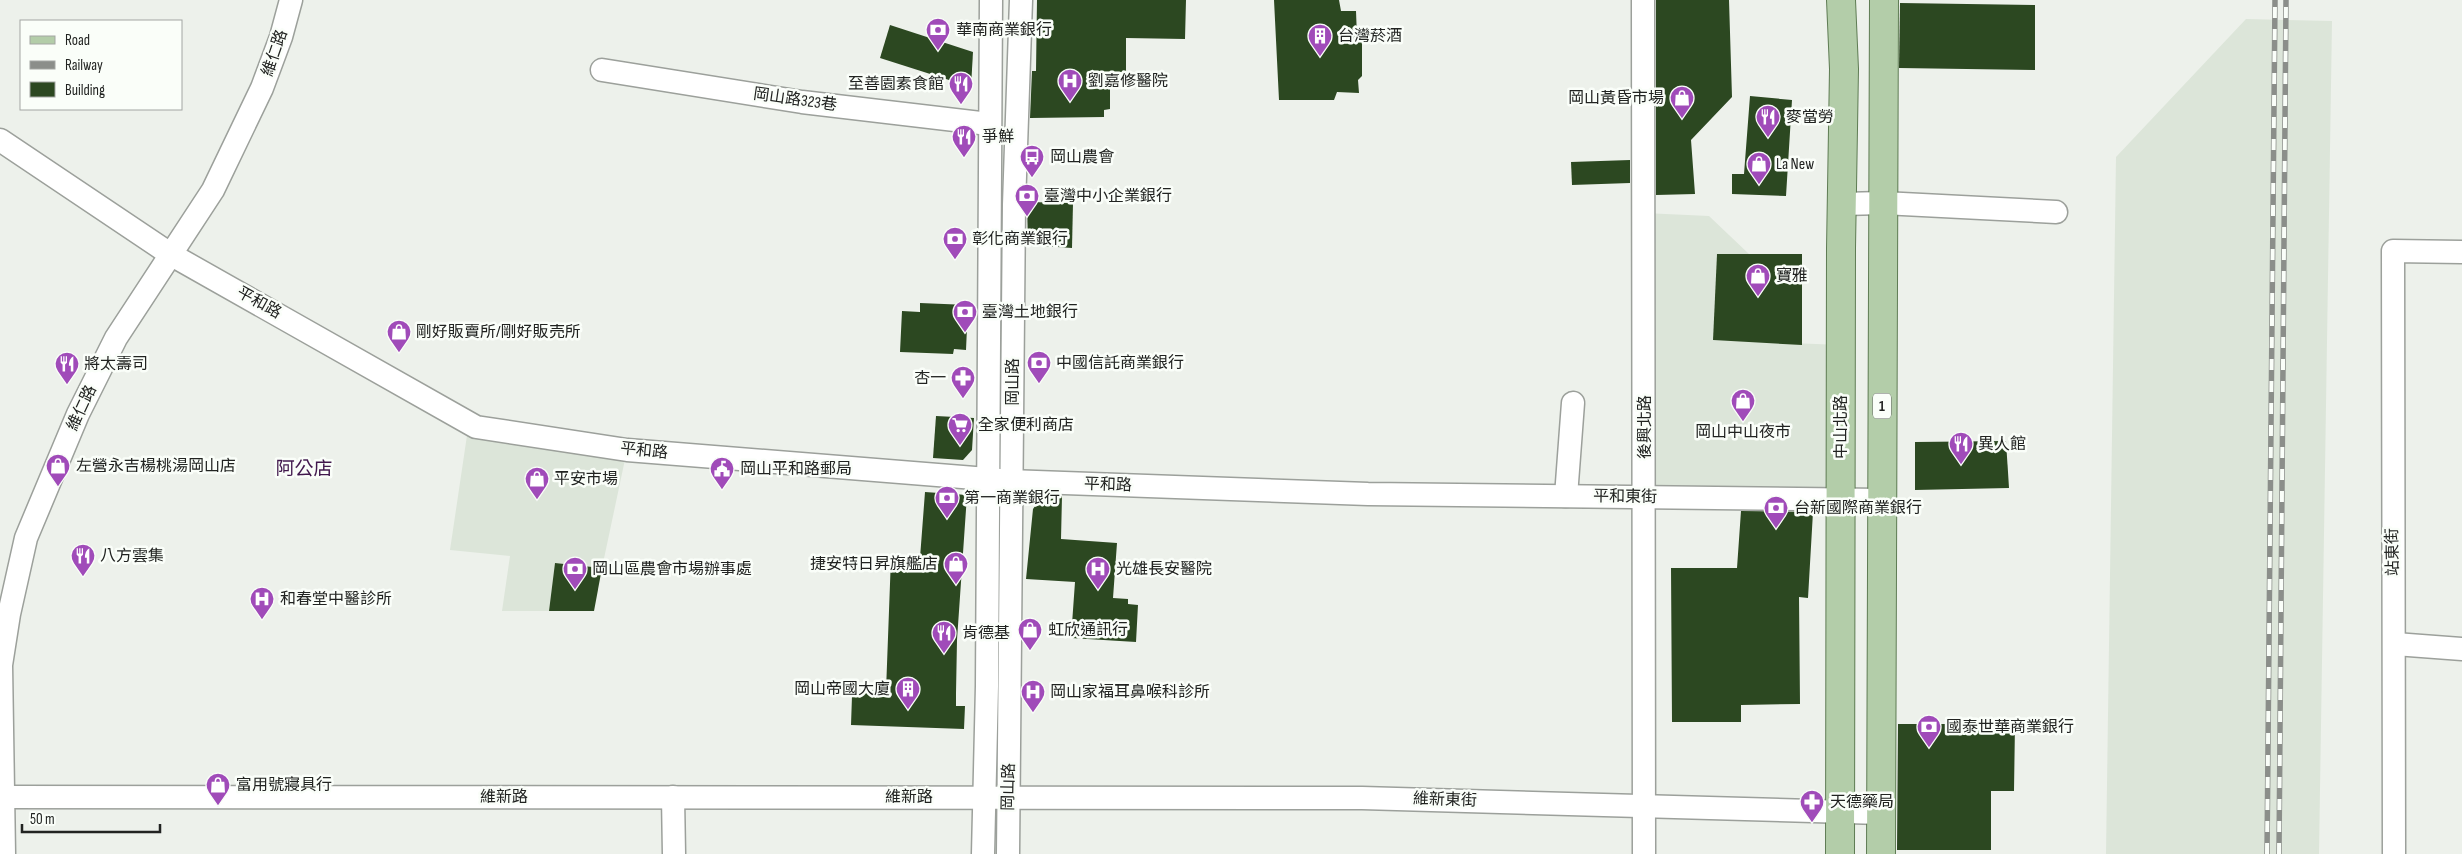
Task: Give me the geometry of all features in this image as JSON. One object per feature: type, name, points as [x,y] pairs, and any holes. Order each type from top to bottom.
[{"type":"main road","name":"中山北路","points":[[1840,854],[1844,69],[1842,0]]},
{"type":"main road","name":"1","points":[[1881,854],[1884,0]]},
{"type":"street","name":"維仁路","points":[[4,854],[1,665],[9,614],[26,538],[78,414],[116,338],[213,190],[262,88],[281,37],[291,0]]},
{"type":"street","name":"岡山路","points":[[983,854],[987,686],[991,0]]},
{"type":"street","name":"岡山路","points":[[1008,854],[1014,205],[1021,0]]},
{"type":"street","name":"後興北路","points":[[1643,0],[1644,854]]},
{"type":"street","name":"岡山路323巷","points":[[602,70],[802,102],[989,124]]},
{"type":"street","name":"平和路","points":[[0,140],[170,254],[476,427],[627,450],[988,480],[1368,494]]},
{"type":"street","points":[[1842,204],[1883,203],[2056,212]]},
{"type":"street","name":"站東街","points":[[2394,854],[2393,251],[2462,252]]},
{"type":"street","points":[[1566,496],[1573,403]]},
{"type":"street","name":"平和東街","points":[[1368,494],[1881,500]]},
{"type":"street","points":[[2395,644],[2462,649]]},
{"type":"street","name":"維新路","points":[[2,797],[1008,797]]},
{"type":"street","points":[[673,797],[674,854]]},
{"type":"street","name":"維新東街","points":[[1008,797],[1362,798],[1881,813]]},
{"type":"shaded area","points":[[2246,19],[2332,21],[2319,854],[2106,854],[2116,157]]},
{"type":"shaded area","name":"岡山中山夜市","points":[[1644,213],[1709,216],[1749,254],[1717,254],[1713,340],[1841,345],[1842,499],[1645,503]]},
{"type":"shaded area","name":"平安市場","points":[[469,422],[627,450],[602,568],[555,563],[549,611],[502,611],[510,556],[450,550]]},
{"type":"building","points":[[1037,0],[1186,0],[1185,39],[1126,38],[1126,72],[1110,72],[1110,109],[1104,110],[1104,117],[1030,118],[1032,71],[1036,71]]},
{"type":"building","name":"台灣菸酒","points":[[1274,0],[1339,0],[1341,11],[1356,11],[1357,37],[1362,37],[1362,76],[1358,80],[1359,93],[1337,92],[1334,100],[1279,100]]},
{"type":"building","name":"岡山黃昏市場","points":[[1656,0],[1729,0],[1732,97],[1691,140],[1695,194],[1656,195]]},
{"type":"building","points":[[1900,3],[2035,5],[2035,70],[1899,68]]},
{"type":"building","points":[[890,25],[973,52],[971,87],[880,58]]},
{"type":"building","points":[[1750,96],[1792,100],[1786,196],[1732,194],[1732,174],[1744,174]]},
{"type":"building","points":[[1630,160],[1630,183],[1572,185],[1571,162]]},
{"type":"building","points":[[1027,202],[1073,203],[1072,248],[1028,245]]},
{"type":"building","name":"寶雅","points":[[1717,254],[1802,254],[1802,345],[1713,340]]},
{"type":"building","points":[[920,303],[968,305],[966,350],[954,349],[953,354],[900,352],[902,311],[920,312]]},
{"type":"building","points":[[936,416],[974,418],[972,450],[963,460],[933,458]]},
{"type":"building","name":"異人館","points":[[2006,441],[2009,488],[1915,490],[1915,442]]},
{"type":"building","points":[[925,492],[967,495],[957,640],[956,693],[956,706],[965,706],[964,729],[851,725],[852,696],[862,696],[862,690],[886,691],[891,557],[920,558]]},
{"type":"building","name":"光雄長安醫院","points":[[1062,496],[1061,539],[1117,543],[1113,598],[1128,599],[1128,604],[1138,605],[1136,642],[1071,638],[1075,582],[1026,579],[1033,509],[1038,502]]},
{"type":"building","points":[[1741,511],[1813,512],[1808,598],[1799,597],[1800,704],[1741,705],[1741,722],[1672,722],[1671,568],[1737,568]]},
{"type":"building","name":"岡山區農會市場辦事處","points":[[555,563],[602,568],[594,611],[549,611]]},
{"type":"building","points":[[1898,724],[2015,724],[2014,791],[1991,791],[1991,850],[1897,850]]},
{"type":"railway","points":[[2267,854],[2275,0]]},
{"type":"railway","points":[[2279,854],[2286,0]]},
{"type":"place","name":"華南商業銀行","points":[[938,51]]},
{"type":"place","name":"台灣菸酒","points":[[1320,57]]},
{"type":"place","name":"劉嘉修醫院","points":[[1070,102]]},
{"type":"place","name":"至善園素食館","points":[[961,105]]},
{"type":"place","name":"岡山黃昏市場","points":[[1682,119]]},
{"type":"place","name":"麥當勞","points":[[1768,138]]},
{"type":"place","name":"爭鮮","points":[[964,158]]},
{"type":"place","name":"岡山農會","points":[[1032,178]]},
{"type":"place","name":"La New","points":[[1759,185]]},
{"type":"place","name":"臺灣中小企業銀行","points":[[1027,217]]},
{"type":"place","name":"彰化商業銀行","points":[[955,260]]},
{"type":"place","name":"寶雅","points":[[1758,297]]},
{"type":"place","name":"臺灣土地銀行","points":[[965,333]]},
{"type":"place","name":"剛好販賣所/剛好販売所","points":[[399,353]]},
{"type":"place","name":"中國信託商業銀行","points":[[1039,384]]},
{"type":"place","name":"將太壽司","points":[[67,385]]},
{"type":"place","name":"杏一","points":[[963,399]]},
{"type":"place","name":"岡山中山夜市","points":[[1743,422]]},
{"type":"place","name":"全家便利商店","points":[[960,446]]},
{"type":"place","name":"異人館","points":[[1961,465]]},
{"type":"place","name":"左營永吉楊桃湯岡山店","points":[[58,487]]},
{"type":"place","name":"岡山平和路郵局","points":[[722,490]]},
{"type":"place","name":"平安市場","points":[[537,500]]},
{"type":"place","name":"第一商業銀行","points":[[947,519]]},
{"type":"place","name":"台新國際商業銀行","points":[[1776,529]]},
{"type":"place","name":"八方雲集","points":[[83,577]]},
{"type":"place","name":"捷安特日昇旗艦店","points":[[956,585]]},
{"type":"place","name":"岡山區農會市場辦事處","points":[[575,590]]},
{"type":"place","name":"光雄長安醫院","points":[[1098,590]]},
{"type":"place","name":"和春堂中醫診所","points":[[262,620]]},
{"type":"place","name":"虹欣通訊行","points":[[1030,651]]},
{"type":"place","name":"肯德基","points":[[944,654]]},
{"type":"place","name":"岡山帝國大廈","points":[[908,710]]},
{"type":"place","name":"岡山家福耳鼻喉科診所","points":[[1033,713]]},
{"type":"place","name":"國泰世華商業銀行","points":[[1929,748]]},
{"type":"place","name":"富用號寢具行","points":[[218,806]]},
{"type":"place","name":"天德藥局","points":[[1812,823]]},
{"type":"district","name":"阿公店","points":[[304,469]]}]
